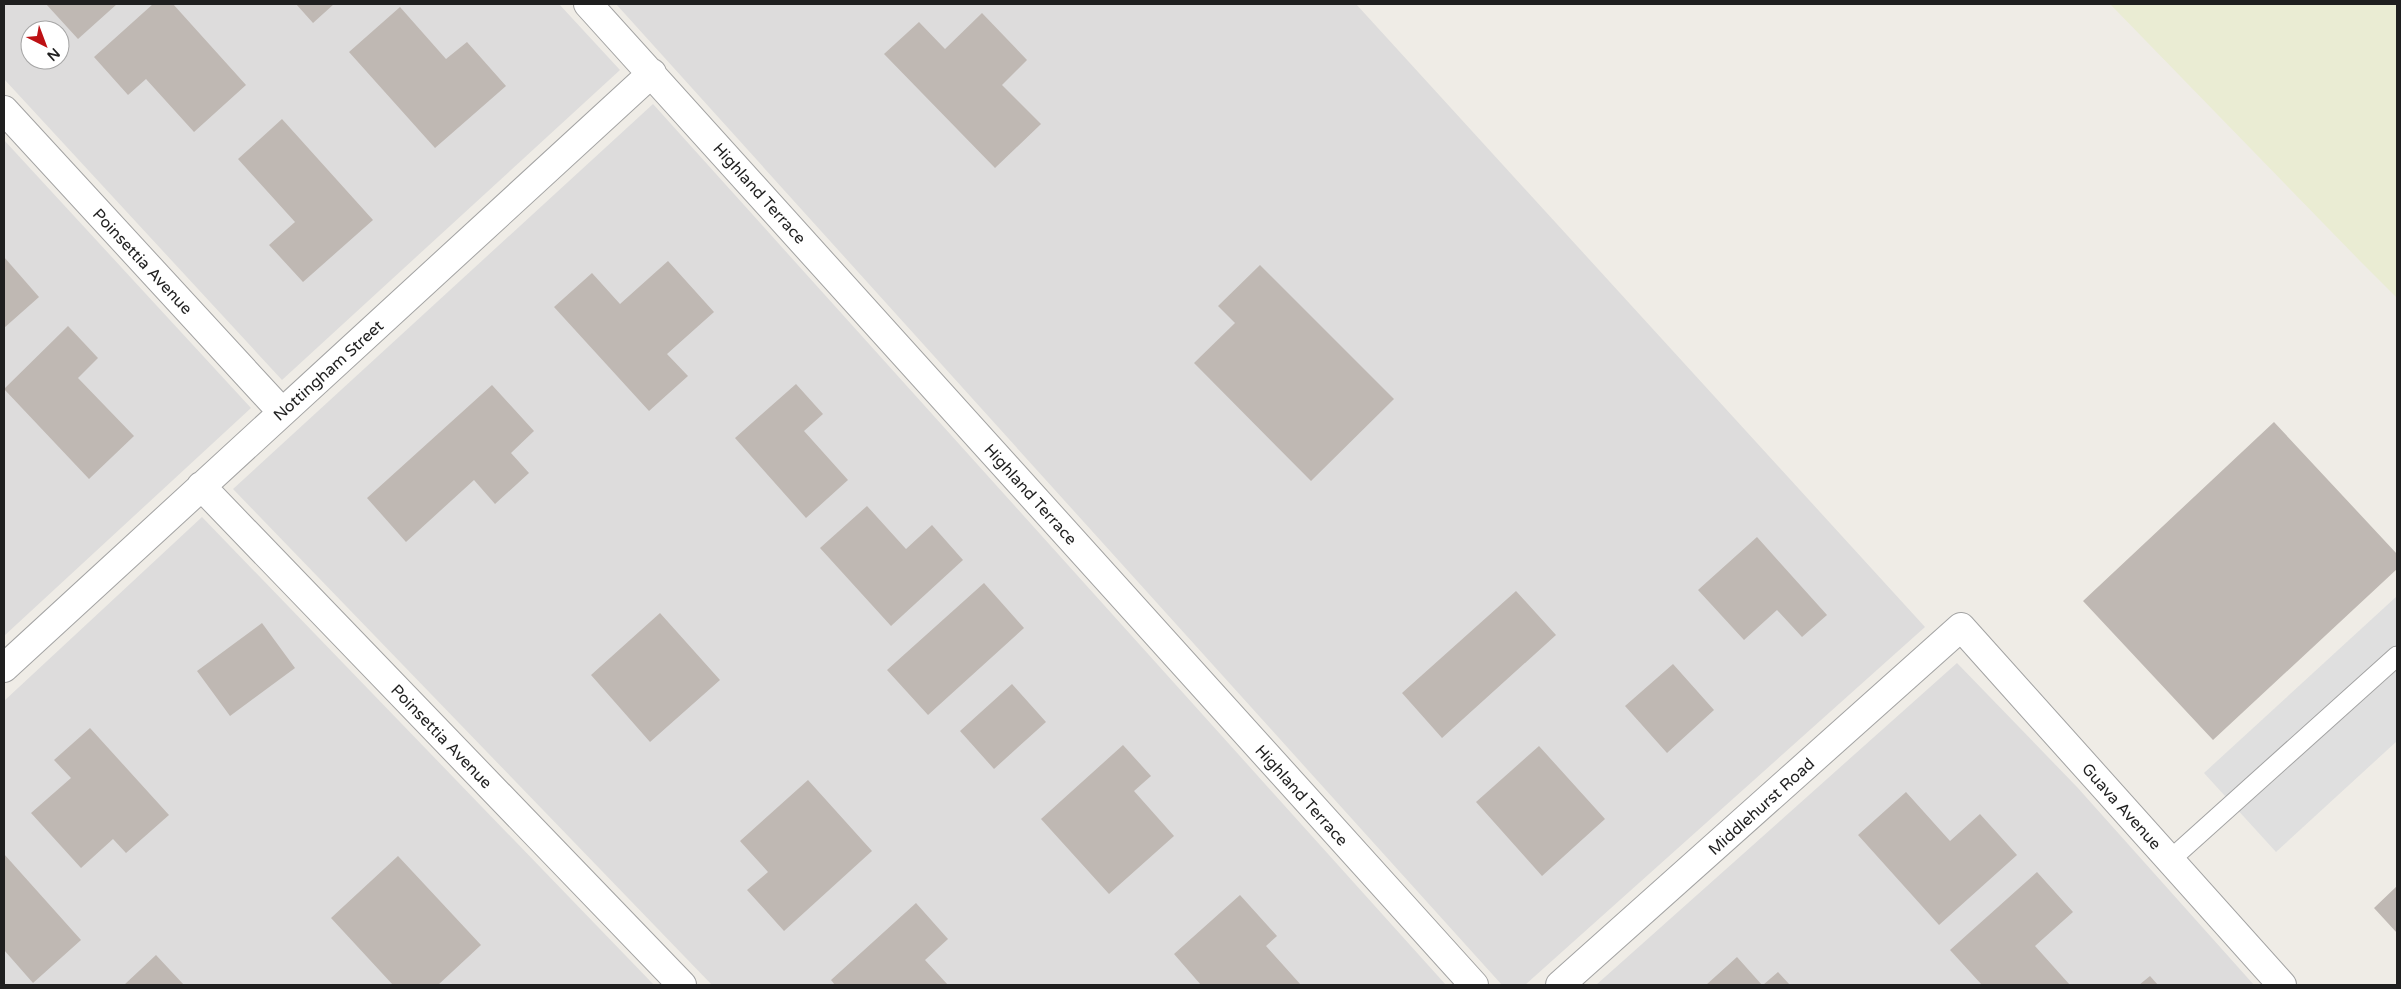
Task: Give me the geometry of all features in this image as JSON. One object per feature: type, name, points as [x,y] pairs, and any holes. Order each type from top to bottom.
[{"type":"street","name":"Highland Terrace","points":[[588,4],[1474,985]]},
{"type":"street","name":"Nottingham Street","points":[[4,668],[652,73]]},
{"type":"street","name":"Poinsettia Avenue","points":[[4,110],[282,412]]},
{"type":"street","name":"Poinsettia Avenue","points":[[201,486],[682,985]]},
{"type":"street","name":"Guava Avenue","points":[[1962,627],[2282,985]]},
{"type":"street","name":"Middlehurst Road","points":[[1560,985],[1962,627]]},
{"type":"lane","points":[[2170,860],[2397,656]]},
{"type":"shaded area","points":[[4,4],[559,4],[620,70],[282,380],[4,79]]},
{"type":"shaded area","points":[[616,4],[1356,4],[1925,627],[1525,985],[1502,985]]},
{"type":"shaded area","points":[[653,104],[1446,985],[712,985],[233,489]]},
{"type":"shaded area","points":[[4,140],[251,408],[4,636]]},
{"type":"shaded area","points":[[202,517],[654,985],[4,985],[4,701]]},
{"type":"shaded area","points":[[2397,596],[2397,741],[2276,852],[2204,773]]},
{"type":"shaded area","points":[[1957,663],[2077,787],[2254,985],[1596,985]]},
{"type":"green space","points":[[2110,4],[2397,4],[2397,298],[2360,261]]},
{"type":"building","points":[[46,4],[117,4],[78,39],[70,30],[70,20],[61,20]]},
{"type":"building","points":[[153,4],[173,4],[246,85],[194,132],[146,79],[128,95],[94,57]]},
{"type":"building","points":[[296,4],[334,4],[313,23]]},
{"type":"building","points":[[400,7],[446,59],[467,42],[506,86],[435,148],[349,52]]},
{"type":"building","points":[[982,13],[1027,60],[1002,85],[1041,124],[995,168],[884,54],[919,22],[945,49]]},
{"type":"building","points":[[282,119],[373,220],[303,282],[269,245],[295,222],[238,159]]},
{"type":"building","points":[[4,257],[39,297],[4,328]]},
{"type":"building","points":[[668,261],[714,312],[667,354],[688,376],[649,411],[554,307],[592,273],[620,304]]},
{"type":"building","points":[[1260,265],[1394,399],[1311,481],[1194,363],[1235,323],[1218,306]]},
{"type":"building","points":[[68,326],[98,358],[78,378],[134,436],[89,479],[4,389]]},
{"type":"building","points":[[796,384],[823,414],[804,431],[848,480],[806,518],[735,438]]},
{"type":"building","points":[[492,385],[534,431],[511,453],[529,473],[495,504],[474,480],[406,542],[367,498]]},
{"type":"building","points":[[2274,422],[2397,554],[2397,569],[2213,740],[2083,601]]},
{"type":"building","points":[[867,506],[906,549],[932,525],[963,560],[891,626],[820,548]]},
{"type":"building","points":[[1757,537],[1827,615],[1802,637],[1777,610],[1744,640],[1698,590]]},
{"type":"building","points":[[984,583],[1024,628],[928,715],[887,670]]},
{"type":"building","points":[[1516,591],[1556,635],[1442,738],[1402,693]]},
{"type":"building","points":[[660,613],[720,680],[650,742],[591,675]]},
{"type":"building","points":[[262,623],[295,668],[230,716],[197,671]]},
{"type":"building","points":[[1673,664],[1714,710],[1667,753],[1625,706]]},
{"type":"building","points":[[1012,684],[1046,722],[994,769],[960,731]]},
{"type":"building","points":[[90,728],[169,815],[126,853],[113,839],[81,868],[31,813],[71,778],[54,760]]},
{"type":"building","points":[[1123,745],[1151,776],[1134,791],[1174,836],[1109,894],[1041,819]]},
{"type":"building","points":[[1539,746],[1605,819],[1542,876],[1476,802]]},
{"type":"building","points":[[808,780],[872,851],[784,931],[747,890],[768,872],[740,841]]},
{"type":"building","points":[[1906,792],[1950,841],[1980,814],[2017,855],[1939,925],[1858,835]]},
{"type":"building","points":[[4,854],[81,940],[33,983],[4,950]]},
{"type":"building","points":[[398,856],[481,945],[438,985],[393,985],[331,918]]},
{"type":"building","points":[[2037,872],[2073,912],[2035,946],[2070,985],[1982,985],[1950,950]]},
{"type":"building","points":[[2397,886],[2397,933],[2374,908]]},
{"type":"building","points":[[1240,895],[1277,936],[1266,946],[1301,985],[1201,985],[1174,954]]},
{"type":"building","points":[[916,903],[948,939],[925,960],[948,985],[835,985],[831,980]]},
{"type":"building","points":[[156,955],[184,985],[124,985]]},
{"type":"building","points":[[1737,957],[1762,985],[1706,985]]},
{"type":"building","points":[[1778,972],[1790,985],[1763,985]]},
{"type":"building","points":[[2150,976],[2158,985],[2139,985]]}]
